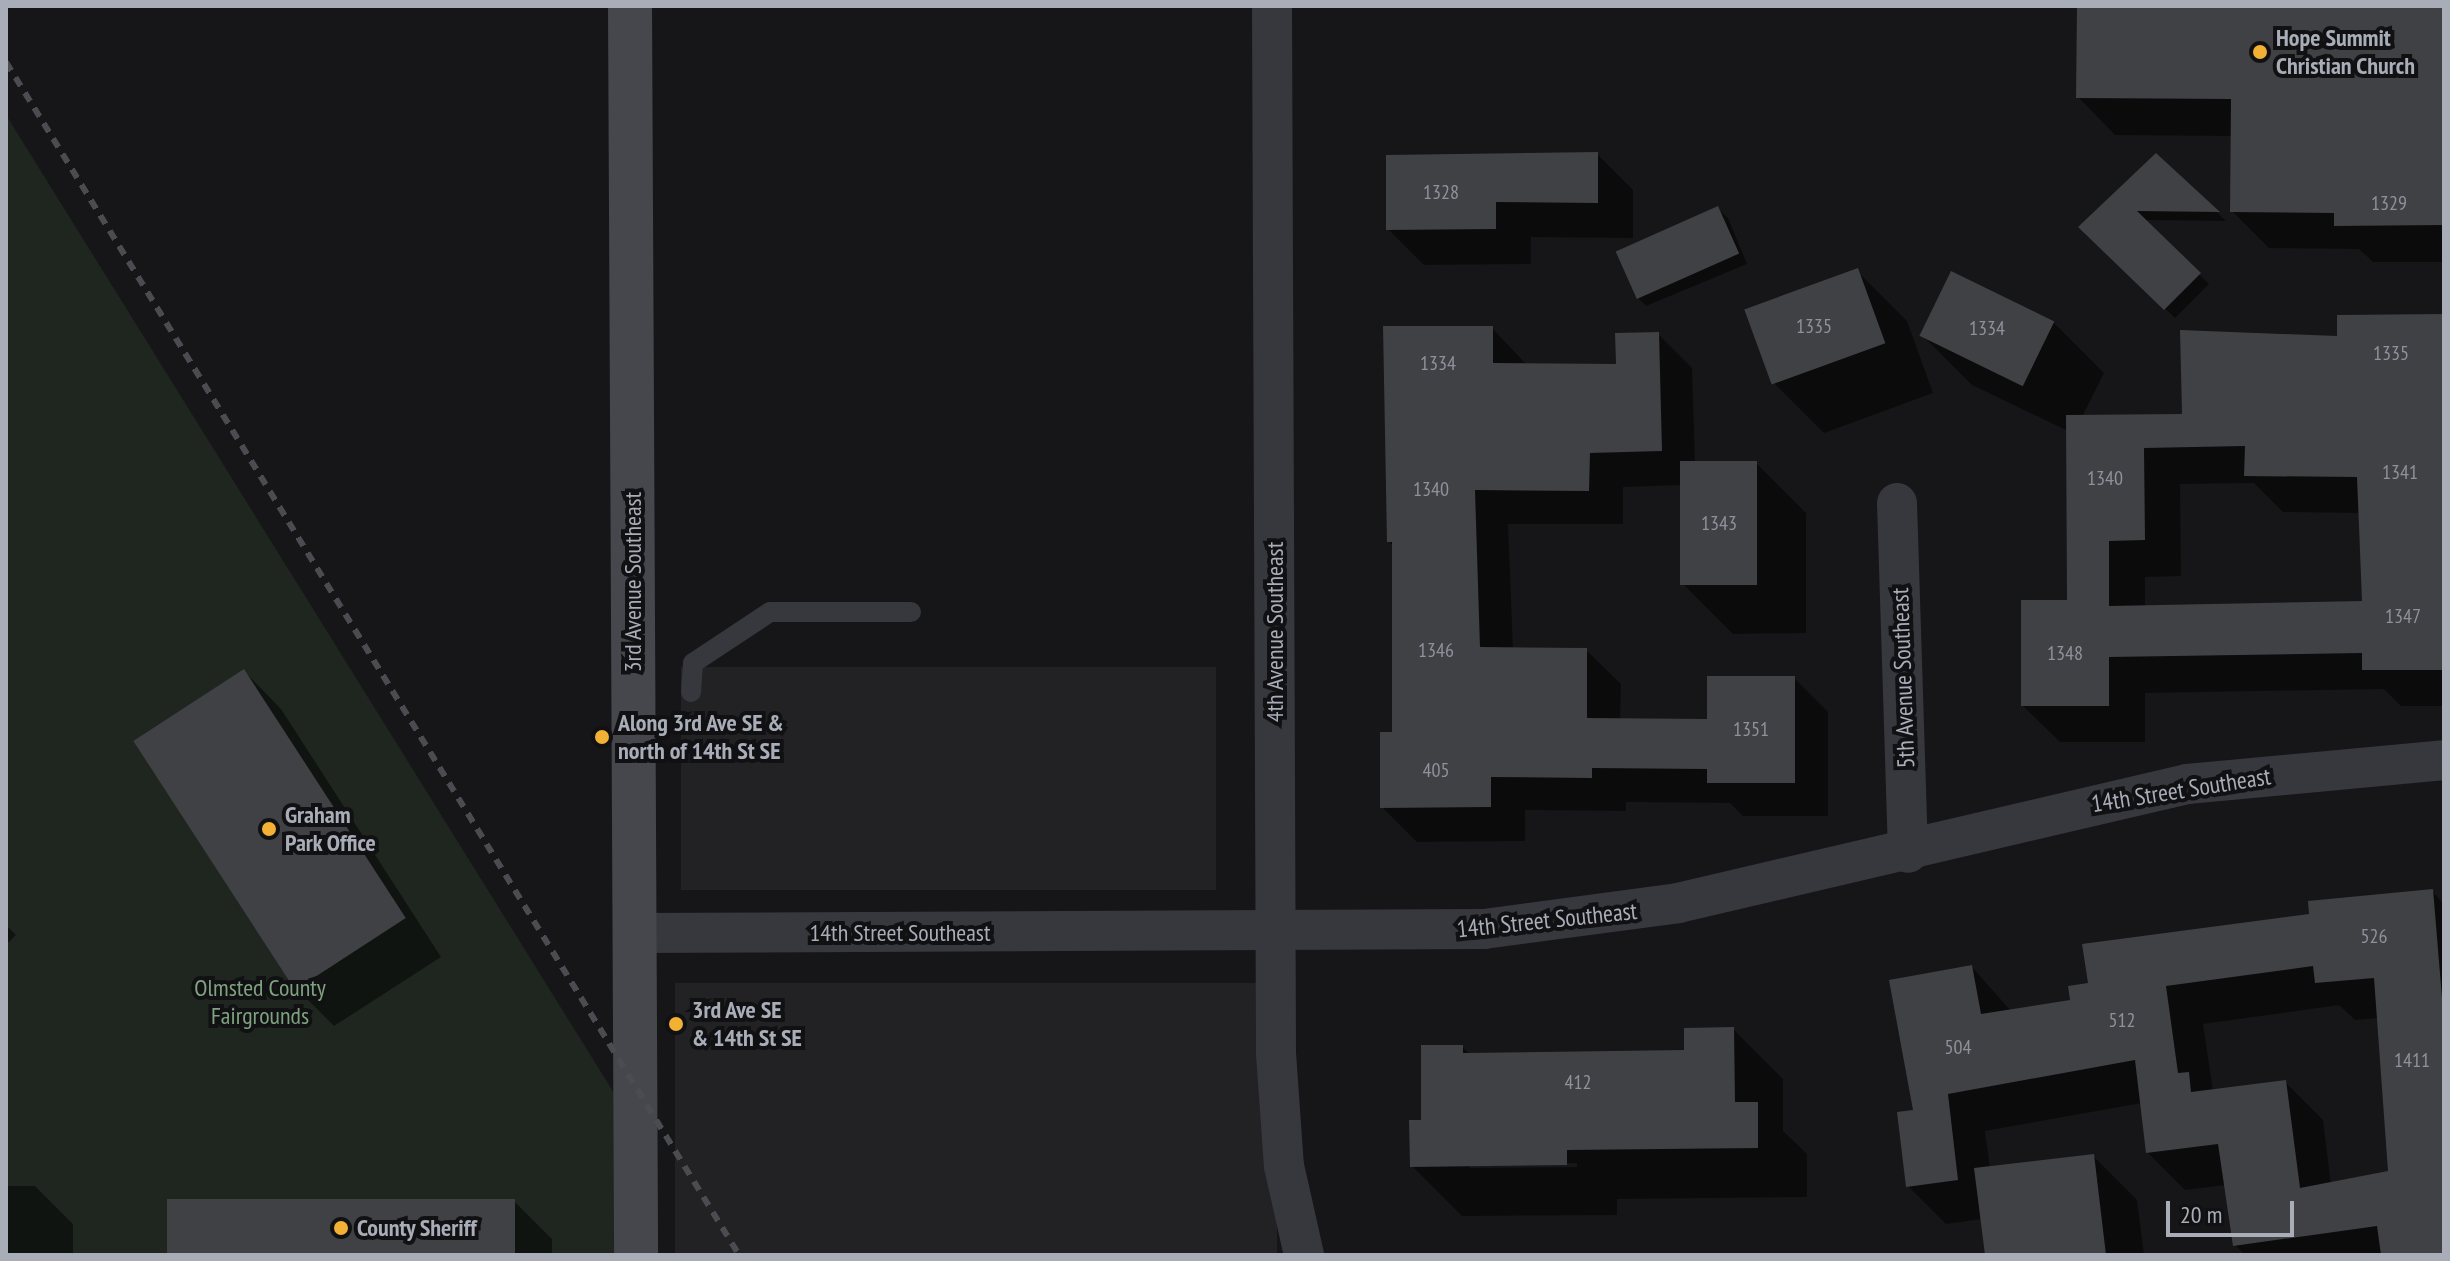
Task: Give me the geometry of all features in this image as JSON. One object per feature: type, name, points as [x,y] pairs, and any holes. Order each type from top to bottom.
[{"type":"main road","name":"3rd Avenue Southeast","points":[[630,6],[636,1255]]},
{"type":"street","name":"4th Avenue Southeast","points":[[1272,6],[1279,1122],[1304,1255]]},
{"type":"street","name":"5th Avenue Southeast","points":[[1897,503],[1908,853]]},
{"type":"street","name":"14th Street Southeast","points":[[635,933],[1405,933],[1596,917],[1908,853],[2061,811],[2187,784],[2444,760]]},
{"type":"lane","points":[[691,692],[693,663],[770,612],[911,612]]},
{"type":"shaded area","points":[[681,667],[1216,667],[1216,890],[681,890]]},
{"type":"shaded area","points":[[675,983],[1277,983],[1277,1255],[675,1255]]},
{"type":"green space","name":"Olmsted County Fairgrounds","points":[[6,115],[614,1093],[614,1255],[6,1255]]},
{"type":"building","points":[[2077,6],[2444,6],[2444,225],[2334,226],[2334,213],[2230,212],[2231,99],[2076,98]]},
{"type":"building","points":[[1598,152],[1598,203],[1496,202],[1496,229],[1386,230],[1386,155]]},
{"type":"building","points":[[2156,153],[2220,212],[2137,211],[2201,273],[2164,310],[2078,227]]},
{"type":"building","points":[[1718,206],[1739,254],[1637,299],[1616,252]]},
{"type":"building","points":[[1858,268],[1885,343],[1772,385],[1744,309]]},
{"type":"building","points":[[1951,271],[2054,321],[2023,386],[1919,336]]},
{"type":"building","points":[[2444,314],[2444,670],[2362,670],[2362,653],[2109,657],[2109,706],[2021,706],[2021,600],[2067,600],[2066,415],[2182,414],[2180,330],[2337,336],[2337,315]],"holes":[[[2245,446],[2244,476],[2357,477],[2362,601],[2109,606],[2109,541],[2145,540],[2144,448]]]},
{"type":"building","points":[[1383,326],[1493,326],[1493,363],[1616,364],[1615,333],[1659,332],[1662,451],[1590,453],[1589,491],[1475,490],[1480,647],[1587,648],[1587,718],[1707,719],[1707,676],[1795,676],[1795,783],[1707,783],[1707,769],[1592,768],[1592,778],[1491,777],[1491,807],[1380,808],[1380,732],[1392,732],[1392,542],[1387,542]]},
{"type":"building","points":[[1680,461],[1757,461],[1757,585],[1680,585]]},
{"type":"building","name":"Graham Park Office","points":[[244,669],[406,918],[295,990],[133,741]]},
{"type":"building","points":[[2433,889],[2444,1022],[2444,1255],[2381,1255],[2377,1226],[2233,1246],[2218,1144],[2146,1153],[2135,1060],[1948,1094],[1958,1180],[1906,1187],[1897,1112],[1913,1110],[1889,980],[1972,965],[1981,1014],[2070,1000],[2068,986],[2088,983],[2082,944],[2309,914],[2308,901]],"holes":[[[2313,966],[2315,983],[2374,978],[2388,1171],[2300,1188],[2286,1080],[2191,1092],[2189,1072],[2178,1073],[2166,986]]]},
{"type":"building","points":[[1734,1027],[1735,1102],[1758,1102],[1758,1148],[1567,1150],[1567,1165],[1410,1167],[1409,1120],[1421,1120],[1421,1045],[1463,1045],[1463,1053],[1684,1050],[1684,1028]]},
{"type":"building","points":[[2094,1154],[2106,1255],[1985,1255],[1974,1168]]},
{"type":"building","name":"County Sheriff","points":[[167,1199],[515,1199],[515,1255],[167,1255]]},
{"type":"railway","points":[[6,62],[739,1255]]},
{"type":"place","name":"Hope Summit Christian Church","points":[[2260,52]]},
{"type":"place","name":"Along 3rd Ave SE & north of 14th St SE","points":[[602,737]]},
{"type":"place","name":"Graham Park Office","points":[[269,829]]},
{"type":"place","name":"3rd Ave SE & 14th St SE","points":[[676,1024]]},
{"type":"place","name":"County Sheriff","points":[[341,1228]]}]
